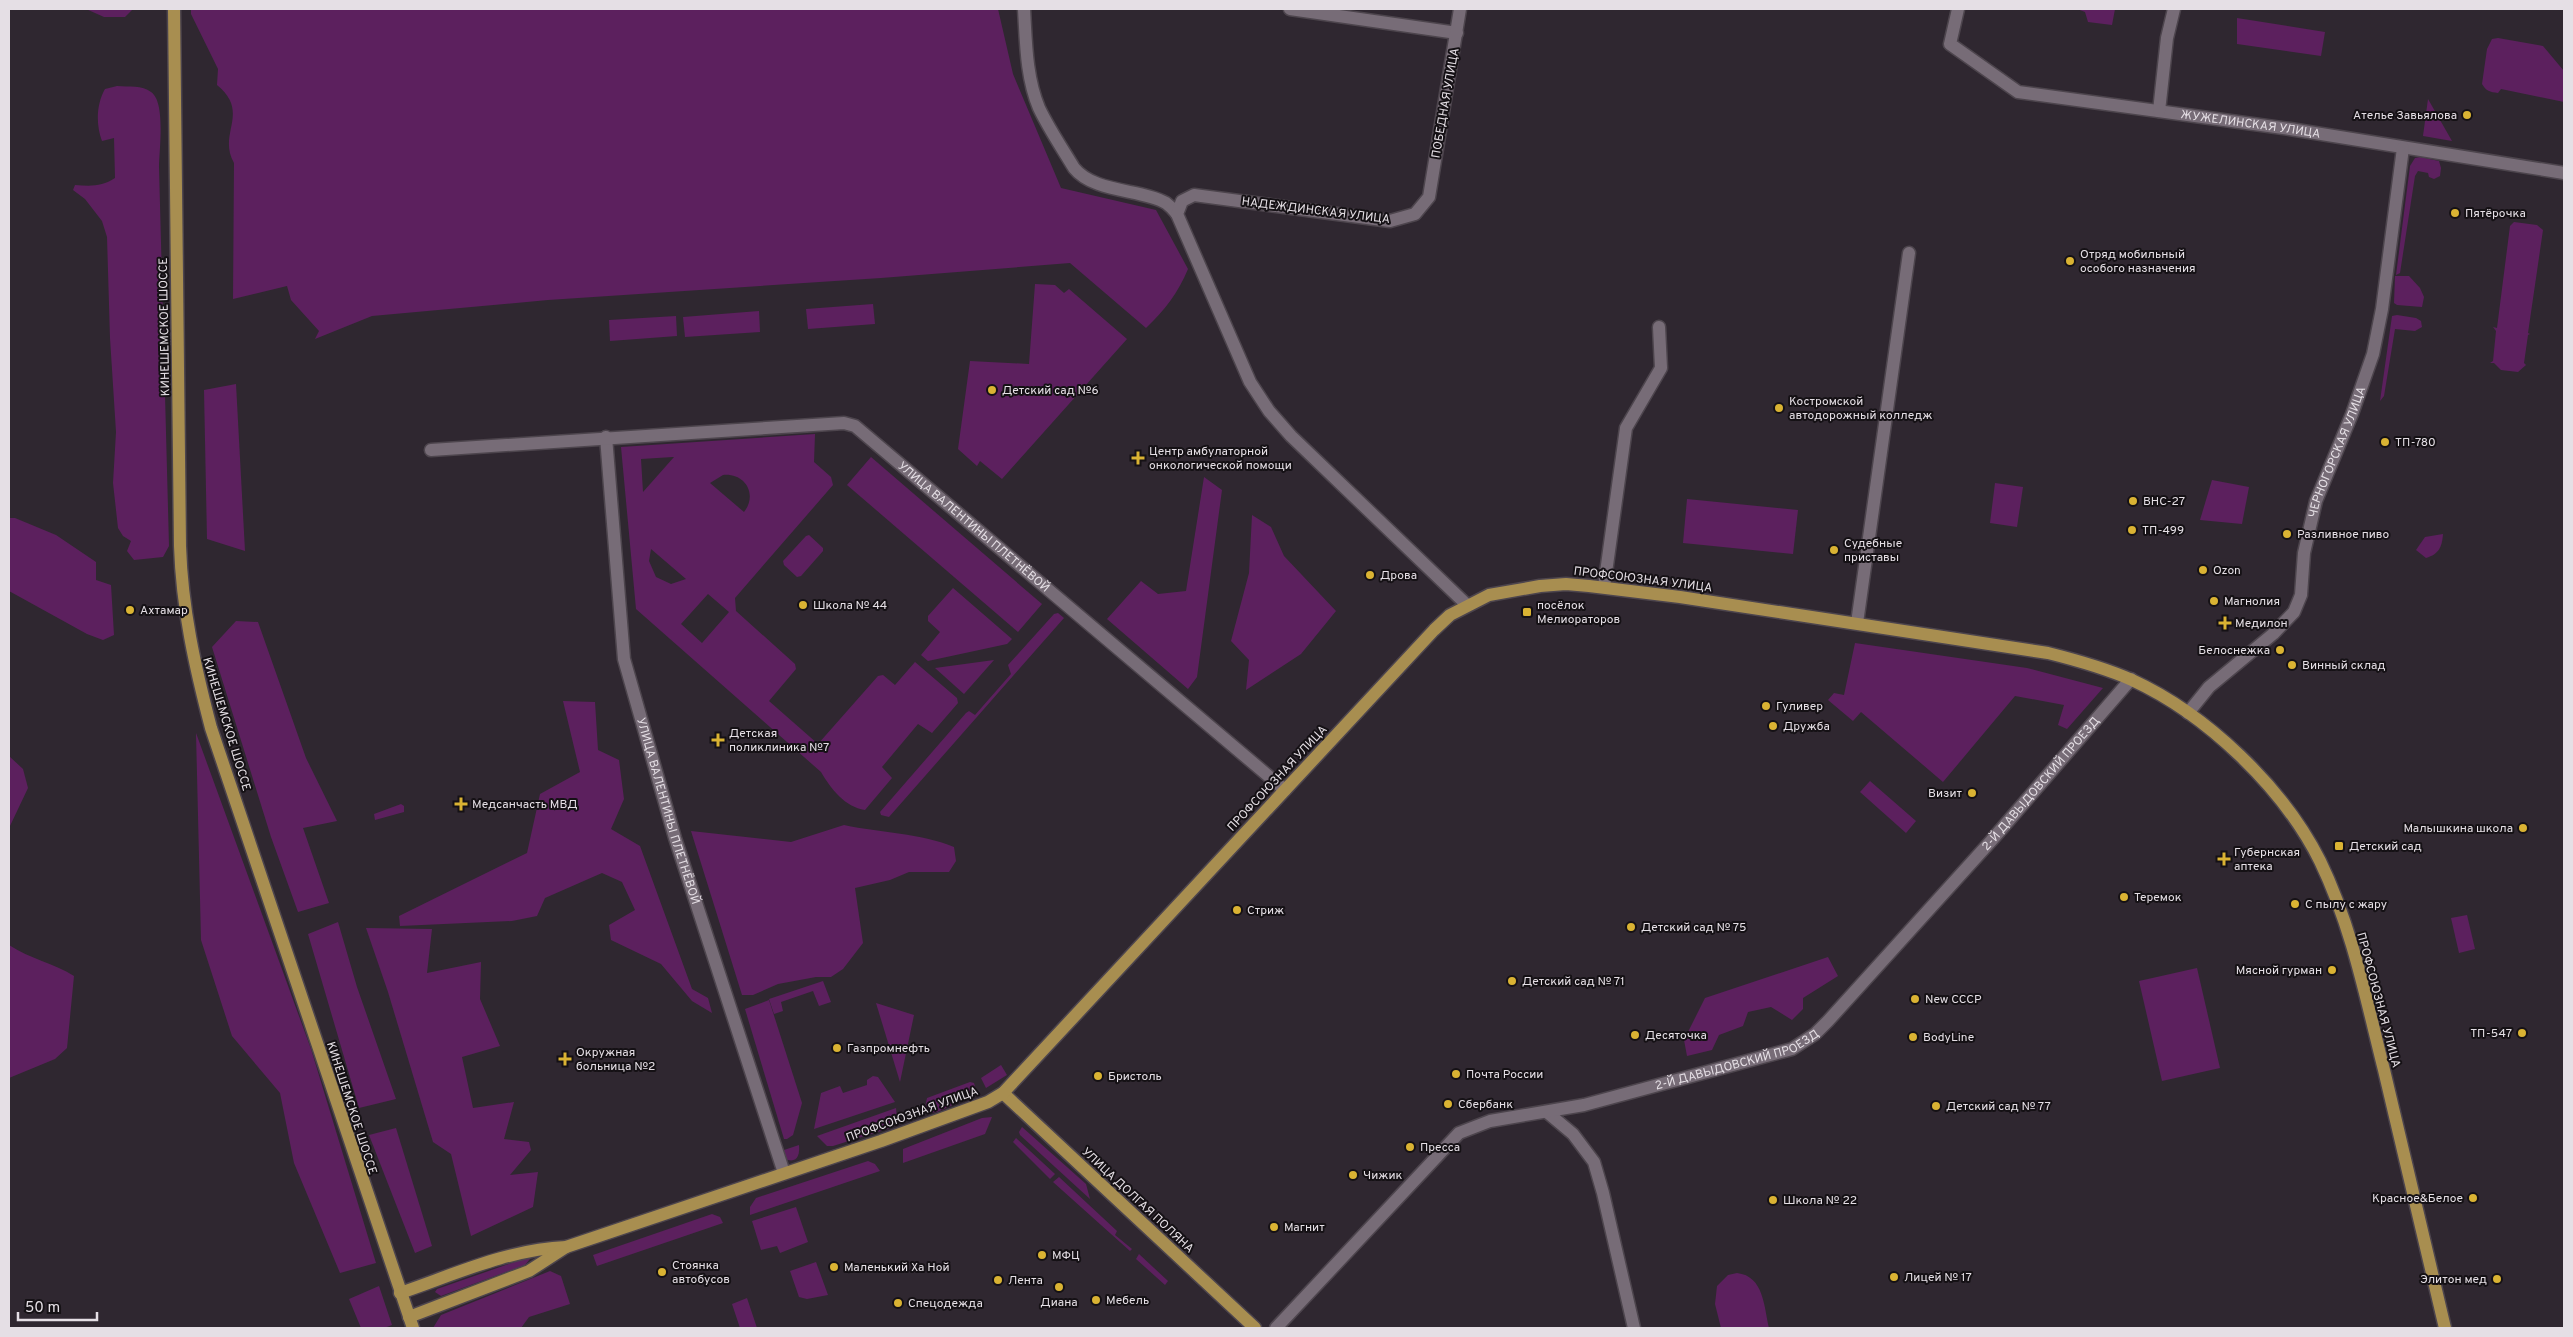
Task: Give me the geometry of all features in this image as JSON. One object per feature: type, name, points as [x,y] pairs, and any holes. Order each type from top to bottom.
[{"type":"main road","name":"КИНЕШЕМСКОЕ ШОССЕ","points":[[174,9],[180,546],[182,595],[192,656],[211,728],[411,1323]]},
{"type":"main road","name":"ПРОФСОЮЗНАЯ УЛИЦА","points":[[400,1293],[522,1252],[566,1247],[784,1174],[988,1102],[1003,1093],[1450,615],[1490,595],[1511,589],[1566,584],[1857,623],[2048,653],[2095,666],[2130,679],[2188,713],[2248,764],[2275,793],[2319,860],[2334,895],[2356,956],[2445,1328]]},
{"type":"main road","name":"УЛИЦА ДОЛГАЯ ПОЛЯНА","points":[[1003,1093],[1255,1328]]},
{"type":"main road","points":[[411,1323],[529,1271],[566,1247]]},
{"type":"street","points":[[1024,9],[1027,65],[1033,89],[1039,108],[1074,168],[1080,176],[1103,185],[1159,200],[1178,214],[1250,382],[1269,411],[1291,436],[1467,605]]},
{"type":"street","points":[[1290,9],[1457,33]]},
{"type":"street","name":"ПОБЕДНАЯ УЛИЦА","points":[[1429,197],[1460,9]]},
{"type":"street","name":"ЖУЖЕЛИНСКАЯ УЛИЦА","points":[[1958,9],[1950,44],[2018,92],[2447,153],[2564,173]]},
{"type":"street","points":[[2158,111],[2167,38],[2174,9]]},
{"type":"street","name":"ЧЕРНОГОРСКАЯ УЛИЦА","points":[[2188,713],[2209,686],[2273,634],[2294,612],[2300,595],[2304,553],[2316,501],[2352,414],[2373,354],[2382,309],[2403,148]]},
{"type":"street","name":"НАДЕЖДИНСКАЯ УЛИЦА","points":[[1178,214],[1182,201],[1194,195],[1390,221],[1415,214],[1429,197]]},
{"type":"street","points":[[1857,623],[1909,253]]},
{"type":"street","points":[[1604,588],[1626,428],[1661,368],[1659,327]]},
{"type":"street","name":"УЛИЦА ВАЛЕНТИНЫ ПЛЕТНЁВОЙ","points":[[431,450],[606,437],[844,423],[855,426],[1285,790]]},
{"type":"street","name":"УЛИЦА ВАЛЕНТИНЫ ПЛЕТНЁВОЙ","points":[[606,437],[624,659],[640,722],[675,838],[784,1174]]},
{"type":"street","name":"2-Й ДАВЫДОВСКИЙ ПРОЕЗД","points":[[1276,1328],[1459,1133],[1490,1121],[1548,1113],[1782,1052],[1804,1043],[1828,1021],[1991,841],[2130,679]]},
{"type":"street","points":[[1548,1113],[1577,1138],[1594,1162],[1634,1328]]},
{"type":"shaded area","points":[[86,9],[133,9],[125,17],[104,17]]},
{"type":"shaded area","points":[[191,9],[998,9],[1013,74],[1061,188],[1156,210],[1188,269],[1170,301],[1146,328],[1070,263],[881,278],[548,300],[372,316],[315,339],[319,331],[291,300],[287,286],[233,299],[234,163],[229,142],[233,114],[232,105],[227,95],[217,85],[218,69],[191,14]]},
{"type":"shaded area","points":[[2077,9],[2115,9],[2112,25],[2088,22],[2085,12]]},
{"type":"shaded area","points":[[2237,18],[2325,32],[2321,56],[2237,44]]},
{"type":"shaded area","points":[[2498,38],[2543,46],[2564,71],[2564,102],[2501,89],[2498,93],[2488,91],[2482,84],[2487,49],[2492,39]]},
{"type":"shaded area","points":[[117,86],[139,87],[151,92],[156,97],[159,106],[161,127],[159,167],[169,546],[163,557],[134,560],[127,551],[131,541],[123,536],[118,528],[113,483],[116,432],[110,338],[107,237],[102,221],[85,199],[73,190],[75,185],[91,186],[115,178],[114,138],[102,141],[98,115],[105,89]]},
{"type":"shaded area","points":[[2428,99],[2452,141],[2423,136]]},
{"type":"shaded area","points":[[2420,157],[2439,161],[2441,168],[2440,176],[2434,179],[2429,177],[2428,173],[2418,171],[2415,176],[2400,273],[2396,275],[2410,166],[2415,158]]},
{"type":"shaded area","points":[[2514,222],[2537,225],[2543,230],[2528,333],[2530,334],[2528,335],[2524,363],[2526,365],[2518,372],[2501,370],[2494,363],[2490,363],[2493,361],[2496,331],[2493,327],[2497,328],[2510,226]]},
{"type":"shaded area","points":[[2395,276],[2409,276],[2420,288],[2424,297],[2422,307],[2397,305],[2394,303]]},
{"type":"shaded area","points":[[1035,284],[1055,285],[1064,293],[1069,289],[1127,339],[1002,479],[980,461],[977,466],[958,449],[970,361],[1029,364]]},
{"type":"shaded area","points":[[873,304],[875,324],[808,329],[806,309]]},
{"type":"shaded area","points":[[759,311],[760,332],[685,337],[683,317]]},
{"type":"shaded area","points":[[676,316],[677,336],[610,341],[609,320]]},
{"type":"shaded area","points":[[2392,316],[2416,318],[2421,321],[2422,327],[2415,331],[2395,329],[2384,396],[2380,401]]},
{"type":"shaded area","points":[[236,384],[245,551],[207,539],[204,390]]},
{"type":"shaded area","points":[[815,434],[814,462],[831,477],[833,485],[735,598],[736,611],[795,664],[796,669],[769,701],[818,744],[878,676],[883,675],[895,685],[915,662],[957,698],[958,703],[932,733],[918,724],[882,767],[892,778],[865,810],[851,805],[839,796],[821,772],[636,609],[621,447]],"holes":[[[673,457],[674,457],[643,492],[641,459]],[[723,475],[738,477],[743,481],[747,486],[750,498],[744,512],[710,483]],[[651,549],[686,579],[671,584],[656,577],[649,561]],[[708,594],[729,612],[702,643],[681,624]]]},
{"type":"shaded area","points":[[871,457],[1042,604],[1018,632],[847,485]]},
{"type":"shaded area","points":[[1204,477],[1222,490],[1197,677],[1188,689],[1107,619],[1141,581],[1158,594],[1186,591]]},
{"type":"shaded area","points":[[2212,480],[2249,487],[2242,524],[2200,520]]},
{"type":"shaded area","points":[[1995,483],[2023,487],[2017,527],[1990,523]]},
{"type":"shaded area","points":[[1687,499],[1798,510],[1793,554],[1683,543]]},
{"type":"shaded area","points":[[1252,515],[1271,527],[1284,556],[1336,611],[1301,654],[1246,690],[1249,660],[1231,641],[1249,573]]},
{"type":"shaded area","points":[[9,518],[15,518],[56,535],[96,562],[96,580],[111,585],[114,635],[103,640],[87,634],[9,591]]},
{"type":"shaded area","points":[[2443,534],[2441,546],[2434,554],[2426,558],[2416,550],[2425,537]]},
{"type":"shaded area","points":[[809,535],[823,548],[823,551],[801,576],[797,577],[784,565],[783,561]]},
{"type":"shaded area","points":[[953,588],[1012,639],[1007,644],[928,661],[921,655],[940,632],[928,621],[928,616]]},
{"type":"shaded area","points":[[1058,613],[1064,618],[889,817],[881,815],[880,812],[966,713],[969,711],[975,715],[1011,674],[1008,665],[1054,614]]},
{"type":"shaded area","points":[[236,621],[258,622],[306,758],[337,821],[303,828],[329,903],[298,912],[271,837],[212,647]]},
{"type":"shaded area","points":[[1855,643],[2027,668],[2103,688],[2067,729],[2058,725],[2064,705],[2015,696],[1943,782],[1861,712],[1853,721],[1828,700],[1834,693],[1844,695]]},
{"type":"shaded area","points":[[994,660],[964,694],[935,668]]},
{"type":"shaded area","points":[[563,701],[595,702],[598,750],[619,760],[624,799],[611,829],[640,846],[692,989],[708,998],[712,1013],[692,1001],[661,964],[611,940],[609,925],[635,910],[622,882],[602,873],[545,898],[537,916],[512,921],[400,926],[399,916],[527,853],[540,794],[580,772]]},
{"type":"shaded area","points":[[196,733],[311,1049],[376,1263],[340,1273],[294,1163],[280,1093],[232,1036],[201,940]]},
{"type":"shaded area","points":[[9,756],[23,769],[28,788],[9,828]]},
{"type":"shaded area","points":[[1870,781],[1916,821],[1906,833],[1860,792]]},
{"type":"shaded area","points":[[401,804],[404,806],[404,812],[375,820],[374,814]]},
{"type":"shaded area","points":[[844,825],[941,842],[954,847],[956,861],[949,872],[909,872],[890,880],[855,888],[863,943],[843,969],[831,977],[816,977],[778,984],[753,995],[742,995],[691,831],[791,842]]},
{"type":"shaded area","points":[[2467,915],[2475,949],[2459,953],[2451,918]]},
{"type":"shaded area","points":[[338,922],[357,987],[396,1099],[359,1108],[308,934]]},
{"type":"shaded area","points":[[366,928],[432,929],[427,973],[481,962],[480,999],[500,1046],[462,1057],[473,1108],[514,1102],[504,1139],[529,1142],[531,1150],[510,1175],[538,1172],[533,1207],[471,1236],[451,1154],[433,1142],[388,992]]},
{"type":"shaded area","points":[[9,945],[74,976],[67,1048],[55,1059],[9,1078]]},
{"type":"shaded area","points":[[1828,957],[1838,976],[1803,998],[1803,1009],[1792,1020],[1771,1007],[1748,1012],[1743,1026],[1719,1035],[1712,1050],[1687,1056],[1684,1040],[1705,998]]},
{"type":"shaded area","points":[[2197,968],[2220,1068],[2162,1081],[2139,981]]},
{"type":"shaded area","points":[[823,981],[831,1002],[819,1006],[813,991],[781,1002],[783,1011],[774,1014],[769,999]]},
{"type":"shaded area","points":[[769,1000],[802,1103],[793,1135],[787,1139],[784,1139],[745,1009]]},
{"type":"shaded area","points":[[876,1003],[914,1015],[900,1082]]},
{"type":"shaded area","points":[[1001,1065],[1007,1075],[986,1088],[981,1078]]},
{"type":"shaded area","points":[[873,1076],[878,1077],[895,1102],[814,1129],[821,1093],[840,1086],[843,1093],[867,1085],[867,1080]]},
{"type":"shaded area","points":[[970,1082],[974,1083],[977,1094],[937,1112],[927,1113],[925,1108],[927,1098]]},
{"type":"shaded area","points":[[896,1108],[897,1118],[890,1128],[833,1146],[827,1146],[817,1136]]},
{"type":"shaded area","points":[[992,1117],[985,1134],[903,1163],[903,1149],[982,1118]]},
{"type":"shaded area","points":[[1022,1127],[1086,1184],[1090,1199],[1020,1135],[1019,1132]]},
{"type":"shaded area","points":[[396,1128],[432,1246],[415,1253],[369,1135]]},
{"type":"shaded area","points":[[1016,1138],[1055,1174],[1050,1179],[1013,1142]]},
{"type":"shaded area","points":[[799,1145],[797,1158],[792,1160],[785,1159],[781,1151]]},
{"type":"shaded area","points":[[868,1161],[875,1164],[880,1171],[750,1215],[750,1207],[756,1198]]},
{"type":"shaded area","points":[[1059,1177],[1117,1231],[1115,1235],[1132,1249],[1130,1251],[1053,1182]]},
{"type":"shaded area","points":[[796,1207],[808,1242],[780,1253],[777,1246],[761,1250],[752,1221]]},
{"type":"shaded area","points":[[712,1214],[720,1217],[723,1223],[597,1266],[593,1255]]},
{"type":"shaded area","points":[[1139,1254],[1168,1281],[1165,1285],[1136,1259]]},
{"type":"shaded area","points":[[523,1259],[530,1259],[525,1265],[441,1296],[435,1292],[437,1289]]},
{"type":"shaded area","points":[[816,1262],[828,1295],[807,1299],[799,1297],[790,1271]]},
{"type":"shaded area","points":[[550,1271],[561,1276],[570,1304],[529,1317],[521,1328],[433,1328],[441,1315]]},
{"type":"shaded area","points":[[1737,1273],[1746,1275],[1758,1286],[1764,1302],[1769,1328],[1721,1328],[1715,1304],[1717,1286],[1728,1275]]},
{"type":"shaded area","points":[[379,1286],[392,1325],[384,1328],[361,1328],[349,1299]]},
{"type":"shaded area","points":[[747,1298],[757,1328],[740,1328],[732,1304]]},
{"type":"place","name":"Ателье Завьялова","points":[[2467,115]]},
{"type":"place","name":"Пятёрочка","points":[[2455,213]]},
{"type":"place","name":"Отряд мобильный особого назначения","points":[[2070,261]]},
{"type":"place","name":"Детский сад №6","points":[[992,390]]},
{"type":"place","name":"Костромской автодорожный колледж","points":[[1779,408]]},
{"type":"place","name":"ТП-780","points":[[2385,442]]},
{"type":"place","name":"Центр амбулаторной онкологической помощи","points":[[1138,458]]},
{"type":"place","name":"ВНС-27","points":[[2133,501]]},
{"type":"place","name":"ТП-499","points":[[2132,530]]},
{"type":"place","name":"Разливное пиво","points":[[2287,534]]},
{"type":"place","name":"Судебные приставы","points":[[1834,550]]},
{"type":"place","name":"Ozon","points":[[2203,570]]},
{"type":"place","name":"Дрова","points":[[1370,575]]},
{"type":"place","name":"Магнолия","points":[[2214,601]]},
{"type":"place","name":"Школа № 44","points":[[803,605]]},
{"type":"place","name":"Ахтамар","points":[[130,610]]},
{"type":"place","name":"посёлок Мелиораторов","points":[[1527,612]]},
{"type":"place","name":"Медилон","points":[[2225,623]]},
{"type":"place","name":"Белоснежка","points":[[2280,650]]},
{"type":"place","name":"Винный склад","points":[[2292,665]]},
{"type":"place","name":"Гуливер","points":[[1766,706]]},
{"type":"place","name":"Дружба","points":[[1773,726]]},
{"type":"place","name":"Детская поликлиника №7","points":[[718,740]]},
{"type":"place","name":"Визит","points":[[1972,793]]},
{"type":"place","name":"Медсанчасть МВД","points":[[461,804]]},
{"type":"place","name":"Малышкина школа","points":[[2523,828]]},
{"type":"place","name":"Детский сад","points":[[2339,846]]},
{"type":"place","name":"Губернская аптека","points":[[2224,859]]},
{"type":"place","name":"Теремок","points":[[2124,897]]},
{"type":"place","name":"С пылу с жару","points":[[2295,904]]},
{"type":"place","name":"Стриж","points":[[1237,910]]},
{"type":"place","name":"Детский сад № 75","points":[[1631,927]]},
{"type":"place","name":"Мясной гурман","points":[[2332,970]]},
{"type":"place","name":"Детский сад № 71","points":[[1512,981]]},
{"type":"place","name":"New СССР","points":[[1915,999]]},
{"type":"place","name":"ТП-547","points":[[2522,1033]]},
{"type":"place","name":"Десяточка","points":[[1635,1035]]},
{"type":"place","name":"BodyLine","points":[[1913,1037]]},
{"type":"place","name":"Газпромнефть","points":[[837,1048]]},
{"type":"place","name":"Окружная больница №2","points":[[565,1059]]},
{"type":"place","name":"Почта России","points":[[1456,1074]]},
{"type":"place","name":"Бристоль","points":[[1098,1076]]},
{"type":"place","name":"Сбербанк","points":[[1448,1104]]},
{"type":"place","name":"Детский сад № 77","points":[[1936,1106]]},
{"type":"place","name":"Пресса","points":[[1410,1147]]},
{"type":"place","name":"Чижик","points":[[1353,1175]]},
{"type":"place","name":"Красное&Белое","points":[[2473,1198]]},
{"type":"place","name":"Школа № 22","points":[[1773,1200]]},
{"type":"place","name":"Магнит","points":[[1274,1227]]},
{"type":"place","name":"МФЦ","points":[[1042,1255]]},
{"type":"place","name":"Маленький Ха Ной","points":[[834,1267]]},
{"type":"place","name":"Стоянка автобусов","points":[[662,1272]]},
{"type":"place","name":"Лицей № 17","points":[[1894,1277]]},
{"type":"place","name":"Элитон мед","points":[[2497,1279]]},
{"type":"place","name":"Лента","points":[[998,1280]]},
{"type":"place","name":"Диана","points":[[1059,1287]]},
{"type":"place","name":"Мебель","points":[[1096,1300]]},
{"type":"place","name":"Спецодежда","points":[[898,1303]]}]
